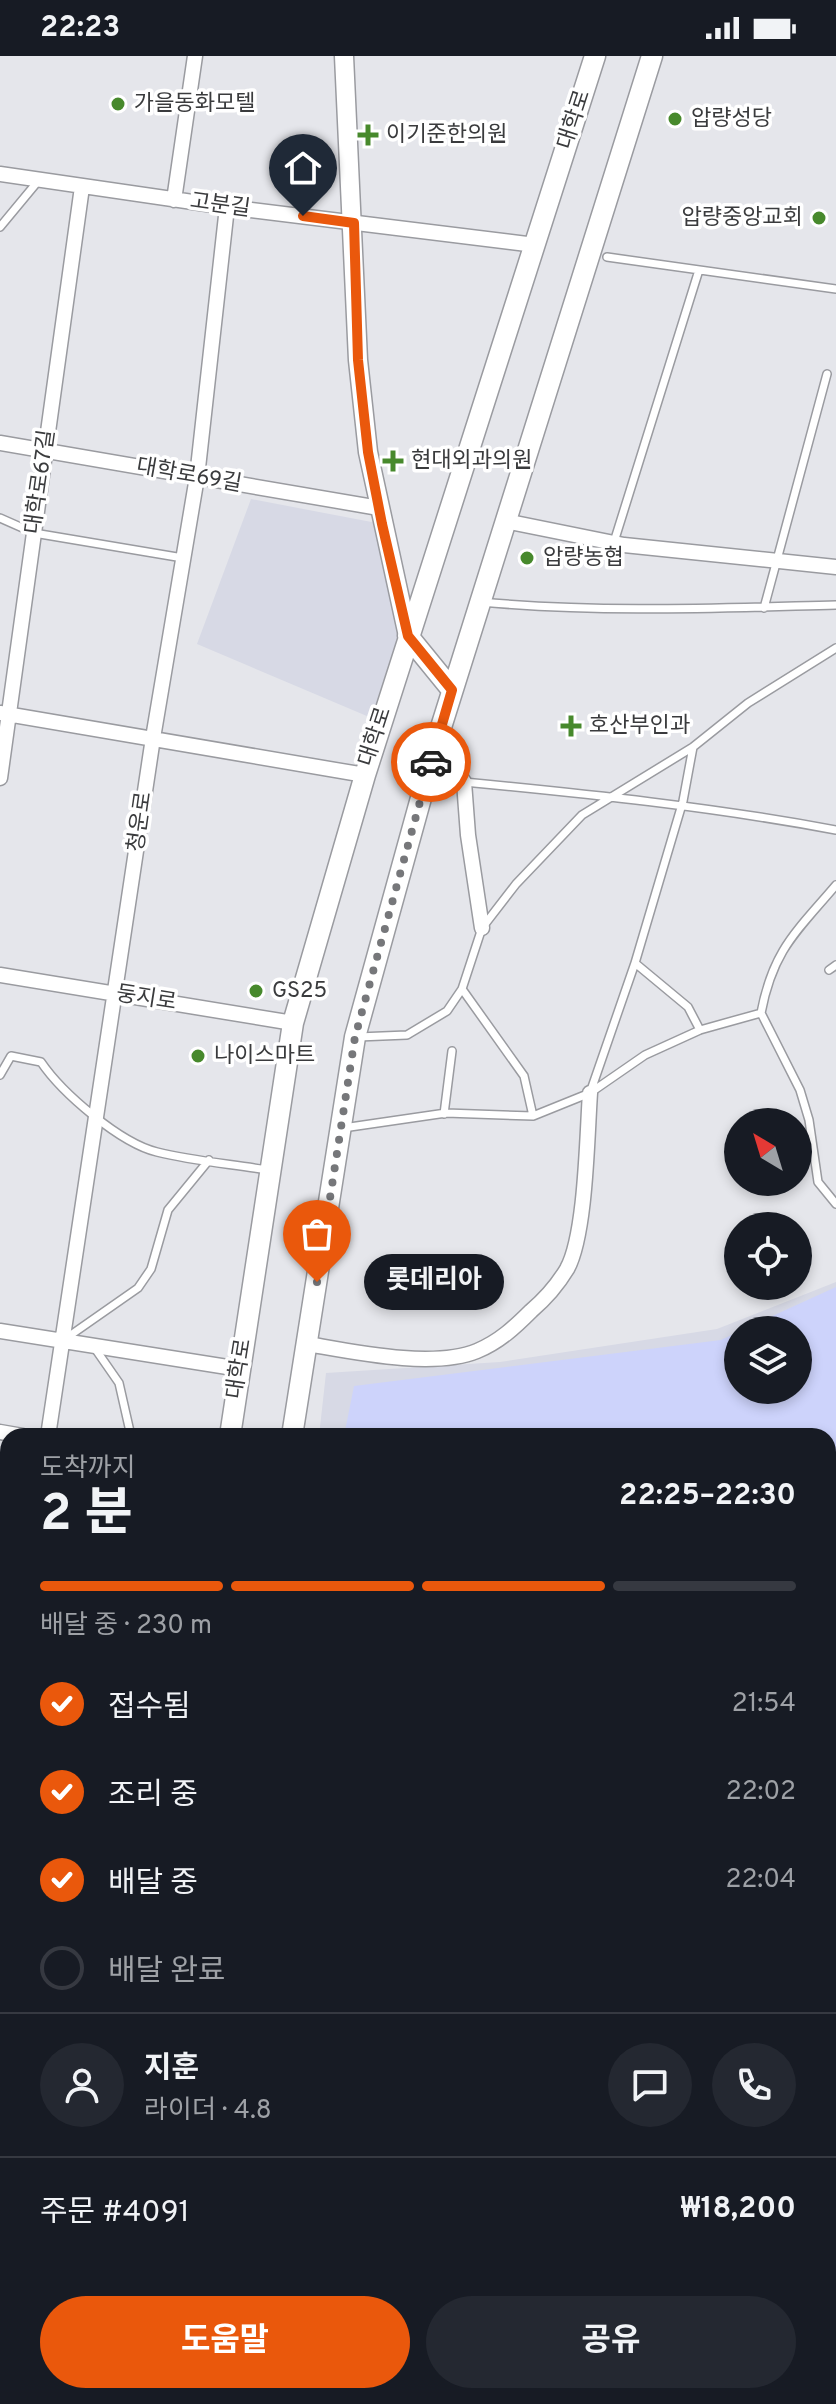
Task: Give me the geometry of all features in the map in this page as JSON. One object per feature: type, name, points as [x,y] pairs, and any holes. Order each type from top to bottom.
[{"type":"main road","name":"대학로","points":[[231,1428],[293,1023],[408,636],[595,56]]},
{"type":"main road","points":[[293,1428],[355,1037],[452,690],[652,56]]},
{"type":"main road","points":[[408,636],[452,690]]},
{"type":"street","points":[[174,200],[195,56]]},
{"type":"street","points":[[344,56],[358,360],[379,508],[408,636]]},
{"type":"street","name":"고분길","points":[[0,174],[174,200],[535,245]]},
{"type":"street","name":"대학로67길","points":[[0,778],[5,714],[34,533],[82,187]]},
{"type":"street","name":"청운로","points":[[49,1428],[153,738],[197,477],[227,207]]},
{"type":"street","name":"대학로69길","points":[[0,443],[379,508]]},
{"type":"street","points":[[505,521],[614,542],[836,567]]},
{"type":"street","points":[[5,714],[365,775]]},
{"type":"street","points":[[437,740],[464,782],[468,835],[482,928]]},
{"type":"street","name":"둥지로","points":[[0,975],[293,1023]]},
{"type":"street","points":[[307,1344],[395,1356],[449,1358],[477,1351],[508,1334],[540,1303],[568,1268],[584,1178],[590,1093]]},
{"type":"street","points":[[0,1331],[240,1369]]},
{"type":"lane","points":[[0,227],[39,180]]},
{"type":"lane","points":[[607,257],[836,289]]},
{"type":"lane","points":[[614,542],[699,270]]},
{"type":"lane","points":[[764,608],[827,374]]},
{"type":"lane","points":[[0,518],[34,533],[183,558]]},
{"type":"lane","points":[[479,601],[523,607],[620,610],[836,605]]},
{"type":"lane","points":[[355,1037],[407,1035],[447,1011],[462,989],[482,928],[558,838],[582,815],[693,747],[748,703],[836,648]]},
{"type":"lane","points":[[590,1093],[635,963],[682,804],[693,747]]},
{"type":"lane","points":[[464,782],[618,795],[836,830]]},
{"type":"lane","points":[[836,885],[787,942],[768,977],[761,1013],[805,1105],[818,1182],[836,1204]]},
{"type":"lane","points":[[635,963],[688,1007],[700,1030]]},
{"type":"lane","points":[[462,989],[524,1076],[533,1116]]},
{"type":"lane","points":[[341,1128],[444,1114],[533,1116],[590,1093],[645,1055],[700,1030],[761,1013]]},
{"type":"lane","points":[[444,1114],[452,1051]]},
{"type":"lane","points":[[0,1075],[11,1056],[41,1062],[54,1080],[136,1144],[155,1152],[271,1170]]},
{"type":"lane","points":[[63,1341],[138,1288],[151,1269],[168,1210],[209,1160]]},
{"type":"lane","points":[[93,1345],[119,1383],[129,1428]]},
{"type":"shaded area","points":[[251,499],[382,524],[408,636],[381,722],[197,644]]},
{"type":"shaded area","points":[[836,1282],[836,1428],[320,1428],[326,1373],[500,1362],[724,1326],[724,1404],[812,1404],[812,1316],[750,1316],[790,1300],[812,1300],[812,1291]]},
{"type":"shaded area","points":[[836,1287],[836,1428],[346,1428],[354,1386],[724,1339],[724,1404],[812,1404],[812,1316],[773,1316]]},
{"type":"way so far","points":[[317,1282],[355,1037],[431,762]]},
{"type":"place","name":"가을동화모텔","points":[[118,104]]},
{"type":"place","name":"압량성당","points":[[675,119]]},
{"type":"place","name":"이기준한의원","points":[[368,135]]},
{"type":"place","name":"압량중앙교회","points":[[819,218]]},
{"type":"place","name":"현대외과의원","points":[[393,461]]},
{"type":"place","name":"압량농협","points":[[527,558]]},
{"type":"place","name":"호산부인과","points":[[571,726]]},
{"type":"place","name":"GS25","points":[[256,991]]},
{"type":"place","name":"나이스마트","points":[[198,1056]]},
{"type":"place","name":"롯데리아","points":[[317,1282]]},
{"type":"route","points":[[303,216],[354,223],[353,278],[358,360],[368,452],[382,524],[408,636],[452,690],[431,762]]}]
